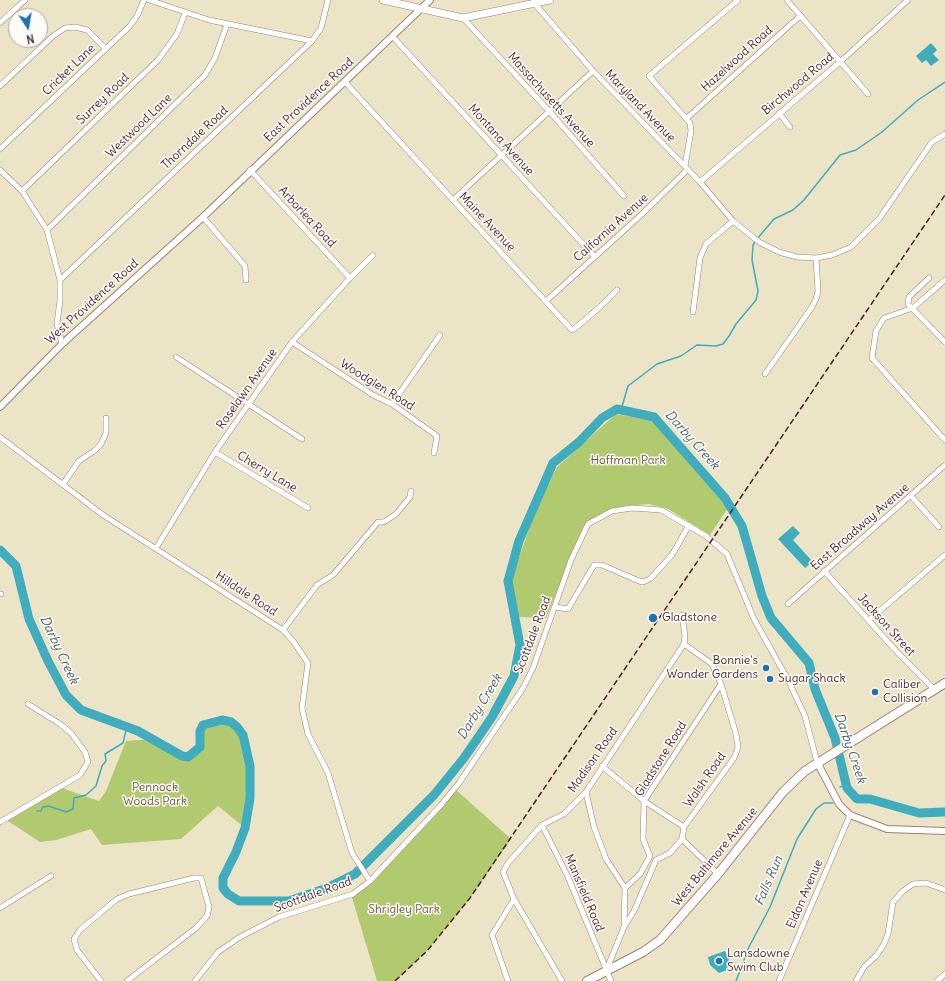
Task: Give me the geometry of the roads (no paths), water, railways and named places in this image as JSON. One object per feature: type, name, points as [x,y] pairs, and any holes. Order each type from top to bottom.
[{"type":"main road","points":[[383,0],[463,18],[550,0]]},
{"type":"main road","name":"West Baltimore Avenue","points":[[586,981],[643,952],[660,940],[718,874],[783,792],[804,771],[935,690],[945,682]]},
{"type":"street","points":[[0,23],[25,0]]},
{"type":"street","name":"Cricket Lane","points":[[0,149],[134,21],[144,0]]},
{"type":"street","points":[[149,0],[186,13],[227,24],[312,41]]},
{"type":"street","name":"Thorndale Road","points":[[60,280],[312,41],[321,28],[328,0]]},
{"type":"street","name":"East Providence Road","points":[[203,217],[250,170],[393,37],[430,0]]},
{"type":"street","points":[[686,167],[691,131],[687,118],[649,76],[738,0]]},
{"type":"street","points":[[787,0],[868,94]]},
{"type":"street","name":"Birchwood Road","points":[[700,182],[841,61],[908,0]]},
{"type":"street","name":"Maryland Avenue","points":[[534,4],[593,71],[686,167],[734,221],[759,242],[779,252],[797,257],[816,258],[832,255],[851,247],[879,219],[932,142],[945,134]]},
{"type":"street","name":"Surrey Road","points":[[22,191],[158,60],[177,34],[186,13]]},
{"type":"street","name":"Hazelwood Road","points":[[687,118],[800,16]]},
{"type":"street","name":"Massachusetts Avenue","points":[[463,18],[549,111],[624,196]]},
{"type":"street","name":"Westwood Lane","points":[[47,230],[205,75],[215,58],[227,24]]},
{"type":"street","points":[[0,86],[53,36],[65,28],[74,27],[87,30],[106,49]]},
{"type":"street","name":"Montana Avenue","points":[[393,37],[594,256]]},
{"type":"street","points":[[453,200],[593,71]]},
{"type":"street","name":"Maine Avenue","points":[[345,82],[573,330],[617,290]]},
{"type":"street","points":[[779,113],[790,127]]},
{"type":"street","name":"California Avenue","points":[[546,301],[641,215],[686,167]]},
{"type":"street","points":[[0,170],[22,191],[47,230],[60,280],[60,300],[57,324],[62,344]]},
{"type":"street","name":"Arborlea Road","points":[[250,170],[350,278]]},
{"type":"street","points":[[203,217],[244,266],[246,280]]},
{"type":"street","name":"West Providence Road","points":[[0,407],[62,344],[203,217]]},
{"type":"street","points":[[693,312],[700,258],[706,244],[734,221]]},
{"type":"street","name":"Roselawn Avenue","points":[[156,548],[214,452],[292,342],[373,255]]},
{"type":"street","points":[[765,374],[816,299],[818,291],[816,258]]},
{"type":"street","points":[[929,278],[909,297],[908,304],[945,342]]},
{"type":"street","points":[[945,280],[913,308],[884,318],[873,342],[872,358],[945,440]]},
{"type":"street","points":[[392,404],[440,335]]},
{"type":"street","name":"Woodglen Road","points":[[292,342],[373,395],[392,404],[436,436],[434,453]]},
{"type":"street","points":[[176,357],[302,439]]},
{"type":"street","points":[[63,484],[79,460],[94,451],[101,444],[106,433],[106,418]]},
{"type":"street","name":"Hilldale Road","points":[[0,437],[103,515],[284,630],[308,663],[302,708],[308,734],[328,773],[352,854],[369,879]]},
{"type":"street","name":"Cherry Lane","points":[[214,452],[308,508]]},
{"type":"street","name":"East Broadway Avenue","points":[[788,604],[945,465]]},
{"type":"street","points":[[284,630],[318,585],[333,576],[378,522],[384,522],[396,514],[410,497],[412,492]]},
{"type":"street","points":[[911,496],[940,527]]},
{"type":"street","name":"Scottdale Road","points":[[195,981],[218,952],[240,937],[279,917],[353,894],[432,816],[459,783],[524,688],[533,668],[577,546],[588,524],[612,511],[646,508],[661,510],[706,536],[727,554],[754,619],[788,680],[805,716],[820,760]]},
{"type":"street","points":[[555,607],[568,609],[594,565],[602,565],[643,582],[650,579],[672,555],[689,525]]},
{"type":"street","points":[[870,620],[945,555]]},
{"type":"street","name":"Jackson Street","points":[[824,571],[870,620],[898,653],[935,690]]},
{"type":"street","points":[[682,615],[685,636],[684,644]]},
{"type":"street","name":"Walsh Road","points":[[682,839],[684,827],[734,758],[738,747],[736,734],[721,684],[712,664],[684,644]]},
{"type":"street","name":"Madison Road","points":[[514,899],[503,872],[508,863],[542,825],[564,814],[586,792],[684,644]]},
{"type":"street","name":"Gladstone Road","points":[[650,856],[643,839],[644,801],[721,684]]},
{"type":"street","points":[[0,822],[80,775],[88,762],[84,752],[71,733],[60,724],[28,704]]},
{"type":"street","points":[[820,760],[839,804],[850,815],[887,828],[945,831]]},
{"type":"street","points":[[602,766],[644,801],[684,827]]},
{"type":"street","points":[[586,792],[594,827],[606,859],[624,888],[624,927]]},
{"type":"street","name":"Eldon Avenue","points":[[779,981],[850,815]]},
{"type":"street","name":"Mansfield Road","points":[[542,825],[568,877],[611,981]]},
{"type":"street","points":[[606,971],[624,927],[634,911],[656,860],[670,853],[682,839],[718,874]]},
{"type":"street","points":[[624,888],[640,874],[650,856],[656,860]]},
{"type":"street","points":[[0,908],[51,876]]},
{"type":"street","points":[[101,981],[77,950],[74,939],[80,930],[117,899],[129,894],[194,878],[201,878],[209,907],[206,916],[196,928],[127,981]]},
{"type":"street","points":[[856,981],[864,967],[876,956],[884,944],[888,934],[893,902],[903,891],[913,884],[926,883],[945,890]]},
{"type":"street","points":[[508,981],[492,935],[514,899],[562,981]]},
{"type":"street","points":[[937,981],[945,974]]},
{"type":"water","points":[[931,43],[937,50],[933,54],[939,60],[931,66],[926,60],[922,63],[916,56]]},
{"type":"water","points":[[793,526],[800,533],[793,540],[813,562],[805,568],[778,539]]},
{"type":"water","name":"Lansdowne Swim Club","points":[[725,951],[729,958],[727,970],[719,973],[710,965],[708,957]]},
{"type":"waterway","points":[[757,239],[774,219],[793,210],[804,200],[840,155],[856,150],[882,132],[918,100],[945,82]]},
{"type":"waterway","points":[[621,410],[628,386],[657,364],[681,356],[697,345],[716,346],[723,344],[736,324],[756,300],[758,291],[752,260],[753,245],[755,242]]},
{"type":"waterway","name":"Darby Creek","points":[[0,550],[16,566],[29,619],[48,661],[66,695],[81,710],[138,731],[182,756],[188,757],[200,747],[200,731],[203,725],[222,720],[231,722],[237,727],[243,735],[250,766],[250,798],[245,828],[236,852],[223,878],[223,888],[228,894],[239,901],[289,901],[327,888],[355,874],[434,795],[464,758],[492,717],[514,676],[520,645],[508,581],[519,541],[553,463],[579,442],[602,418],[617,409],[654,417],[725,498],[742,526],[762,596],[771,618],[809,663],[815,689],[835,738],[847,788],[857,799],[870,799],[919,813],[945,812]]},
{"type":"waterway","points":[[37,811],[41,811],[43,807],[49,806],[66,812],[73,809],[74,798],[86,795],[96,786],[102,766],[106,761],[105,754],[123,743],[127,726]]},
{"type":"waterway","name":"Darby Creek","points":[[840,787],[846,784]]},
{"type":"waterway","name":"Falls Run","points":[[736,981],[749,947],[770,907],[797,839],[816,809],[824,803],[833,803]]},
{"type":"railway","points":[[395,981],[427,951],[470,898],[945,195]]},
{"type":"place","name":"Gladstone","points":[[653,618]]},
{"type":"place","name":"Bonnie's Wonder Gardens","points":[[766,668]]},
{"type":"place","name":"Sugar Shack","points":[[770,679]]},
{"type":"place","name":"Caliber Collision","points":[[875,692]]},
{"type":"place","name":"Lansdowne Swim Club","points":[[719,961]]},
{"type":"park label","name":"Hoffman Park","points":[[628,461]]},
{"type":"park label","name":"Pennock Woods Park","points":[[155,795]]},
{"type":"park label","name":"Shrigley Park","points":[[404,910]]}]
